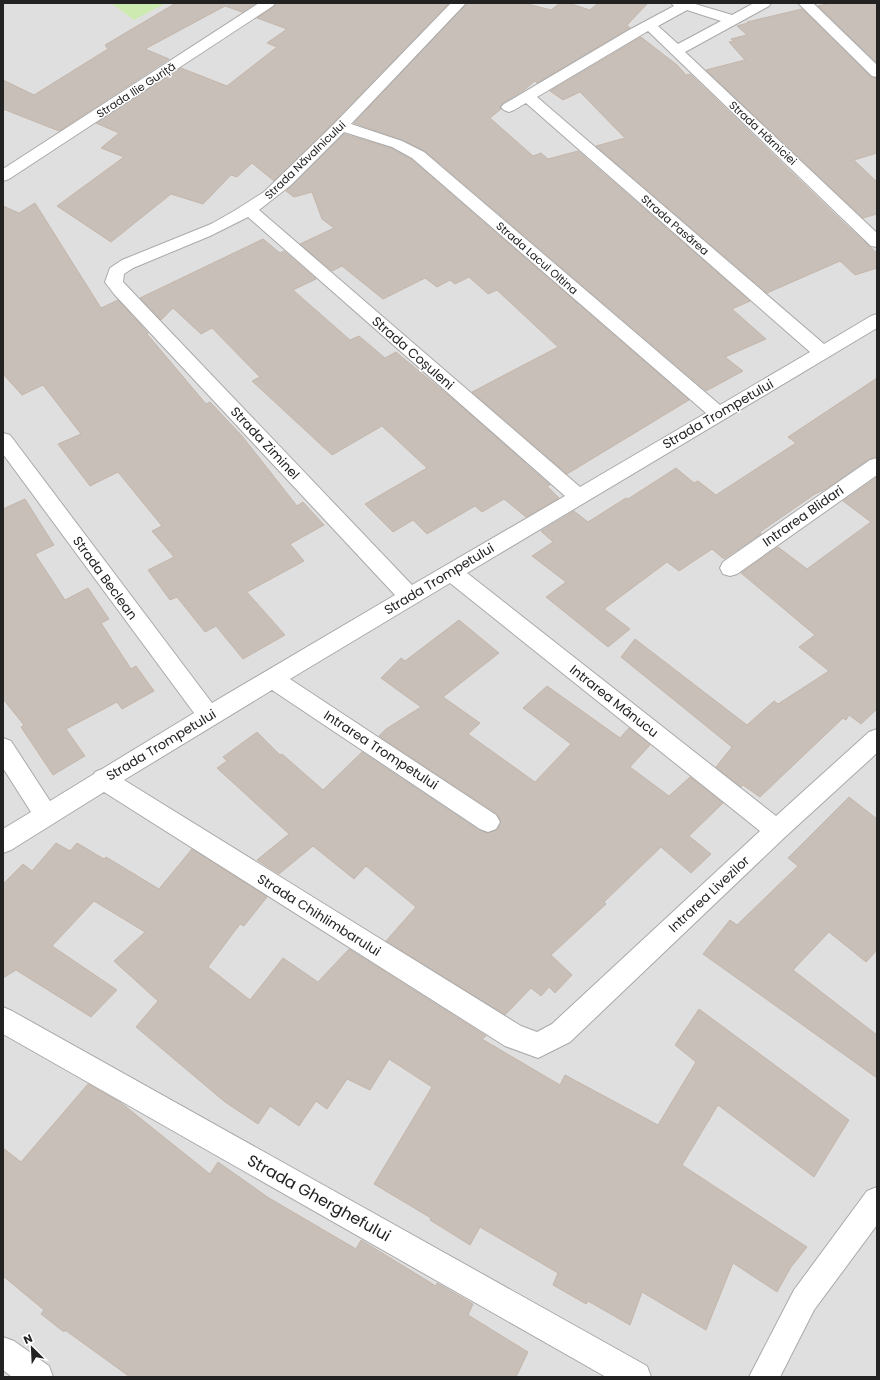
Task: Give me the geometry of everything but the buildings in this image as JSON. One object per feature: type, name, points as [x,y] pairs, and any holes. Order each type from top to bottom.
[{"type":"street","name":"Strada Ilie Guriță","points":[[3,176],[268,3]]},
{"type":"street","name":"Strada Năvalnicului","points":[[120,290],[114,282],[116,272],[121,267],[215,227],[249,210],[276,190],[341,126],[459,3]]},
{"type":"street","points":[[676,51],[764,3]]},
{"type":"street","points":[[805,3],[877,73]]},
{"type":"street","points":[[509,107],[682,5],[733,20]]},
{"type":"street","name":"Strada Hărniciei","points":[[649,25],[877,242]]},
{"type":"street","name":"Strada Pasărea","points":[[527,96],[823,353]]},
{"type":"street","name":"Strada Lacul Oltina","points":[[341,126],[397,144],[418,154],[719,414]]},
{"type":"street","name":"Strada Coșuleni","points":[[249,210],[578,496]]},
{"type":"street","name":"Strada Ziminel","points":[[120,290],[410,597]]},
{"type":"street","name":"Strada Trompetului","points":[[3,842],[103,779],[578,496],[823,353],[874,325]]},
{"type":"street","name":"Strada Beclean","points":[[3,440],[209,716]]},
{"type":"street","name":"Intrarea Blidari","points":[[730,568],[877,465]]},
{"type":"street","name":"Intrarea Mânucu","points":[[451,572],[777,830]]},
{"type":"street","name":"Intrarea Trompetului","points":[[273,679],[488,822]]},
{"type":"street","name":"Intrarea Livezilor","points":[[538,1045],[561,1033],[777,830],[877,739]]},
{"type":"street","points":[[3,748],[46,815]]},
{"type":"street","name":"Strada Chihlimbarului","points":[[103,779],[514,1037],[538,1045]]},
{"type":"street","name":"Strada Gherghefului","points":[[3,1020],[636,1377]]},
{"type":"street","points":[[764,1377],[804,1300],[877,1201]]},
{"type":"street","points":[[3,1352],[38,1377]]},
{"type":"shaded area","points":[[3,3],[877,3],[877,1377],[3,1377]]},
{"type":"green space","points":[[111,3],[166,3],[134,20]]}]
